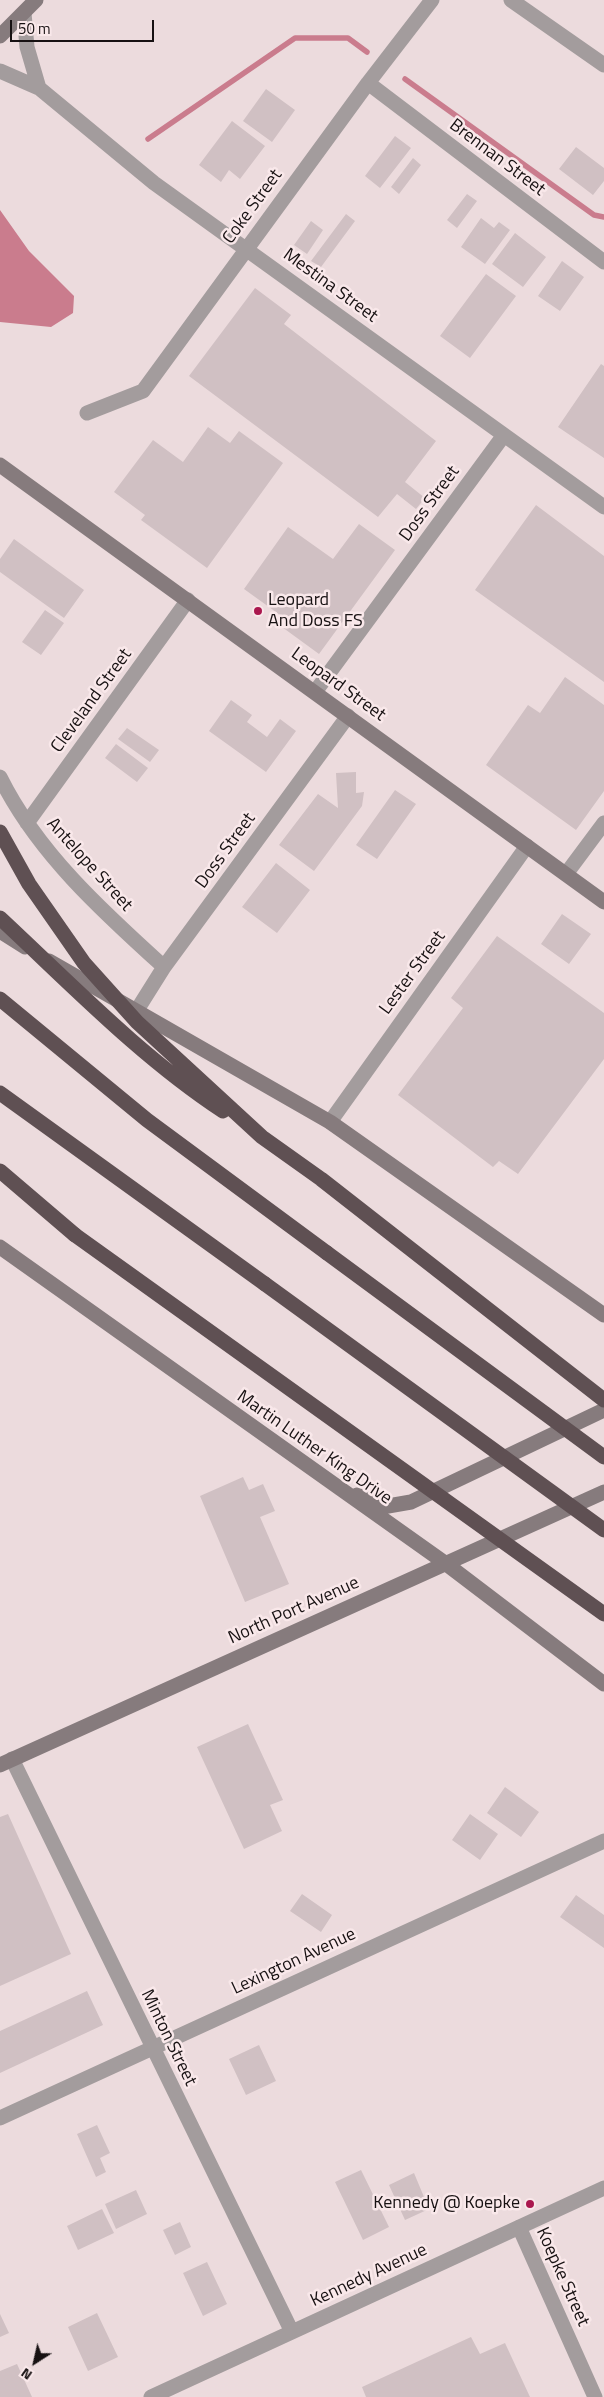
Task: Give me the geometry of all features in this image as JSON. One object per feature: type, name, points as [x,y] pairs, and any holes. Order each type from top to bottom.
[{"type":"highway","points":[[0,832],[29,884],[84,963],[137,1022],[262,1137]]},
{"type":"highway","points":[[0,918],[123,1034],[181,1082],[321,1178],[604,1400]]},
{"type":"highway","points":[[0,998],[146,1120],[604,1457]]},
{"type":"highway","points":[[0,1093],[604,1530]]},
{"type":"highway","points":[[0,1171],[75,1235]]},
{"type":"highway","points":[[0,1185],[75,1235],[604,1614]]},
{"type":"main road","points":[[0,36],[36,0]]},
{"type":"main road","name":"Leopard Street","points":[[0,465],[604,902]]},
{"type":"main road","points":[[0,931],[330,1122],[604,1315]]},
{"type":"main road","name":"Martin Luther King Drive","points":[[0,1247],[444,1563],[604,1684]]},
{"type":"main road","points":[[331,1483],[369,1501],[388,1506],[411,1502],[604,1410]]},
{"type":"main road","name":"North Port Avenue","points":[[6,1762],[604,1492]]},
{"type":"street","name":"Coke Street","points":[[87,413],[143,391],[246,248],[432,0]]},
{"type":"street","points":[[511,0],[604,65]]},
{"type":"street","points":[[24,13],[26,48],[39,88]]},
{"type":"street","name":"Mestina Street","points":[[0,71],[39,88],[154,183],[604,507]]},
{"type":"street","name":"Brennan Street","points":[[368,83],[604,262]]},
{"type":"street","name":"Doss Street","points":[[315,692],[504,435]]},
{"type":"street","name":"Cleveland Street","points":[[27,823],[188,600]]},
{"type":"street","name":"Doss Street","points":[[137,1010],[164,966],[348,716]]},
{"type":"street","name":"Antelope Street","points":[[0,777],[27,823],[68,873],[112,920],[164,966]]},
{"type":"street","points":[[566,874],[604,822]]},
{"type":"street","name":"Lester Street","points":[[330,1122],[527,846]]},
{"type":"street","name":"Minton Street","points":[[6,1762],[152,2048],[292,2332]]},
{"type":"street","name":"Lexington Avenue","points":[[0,2118],[604,1840]]},
{"type":"street","name":"Kennedy Avenue","points":[[150,2397],[604,2188]]},
{"type":"street","name":"Koepke Street","points":[[519,2227],[595,2397]]},
{"type":"shaded area","points":[[0,210],[29,251],[74,296],[73,313],[51,327],[0,322]]},
{"type":"building","points":[[266,89],[295,110],[272,142],[243,121]]},
{"type":"building","points":[[232,121],[265,146],[240,179],[229,170],[221,182],[199,165]]},
{"type":"building","points":[[395,136],[411,148],[380,188],[365,176]]},
{"type":"building","points":[[576,147],[604,168],[604,181],[593,195],[559,169]]},
{"type":"building","points":[[413,158],[421,165],[399,194],[391,187]]},
{"type":"building","points":[[467,194],[477,201],[457,228],[447,220]]},
{"type":"building","points":[[346,214],[355,221],[321,267],[311,261]]},
{"type":"building","points":[[481,218],[494,228],[499,222],[510,230],[485,264],[461,247]]},
{"type":"building","points":[[311,221],[323,230],[307,254],[294,245]]},
{"type":"building","points":[[515,233],[546,257],[523,287],[492,264]]},
{"type":"building","points":[[562,261],[584,277],[560,311],[538,296]]},
{"type":"building","points":[[486,274],[516,296],[470,358],[440,336]]},
{"type":"building","points":[[255,288],[291,315],[284,324],[436,441],[405,482],[425,498],[416,509],[397,494],[378,517],[189,376]]},
{"type":"building","points":[[601,364],[604,366],[604,458],[558,427]]},
{"type":"building","points":[[208,427],[230,443],[239,431],[283,463],[207,568],[141,520],[145,515],[114,492],[153,440],[183,462]]},
{"type":"building","points":[[536,505],[604,556],[604,682],[475,590]]},
{"type":"building","points":[[359,524],[395,550],[319,654],[282,627],[287,620],[244,589],[288,527],[333,559]]},
{"type":"building","points":[[14,539],[84,590],[64,618],[0,572],[0,559]]},
{"type":"building","points":[[45,610],[64,623],[41,655],[22,642]]},
{"type":"building","points":[[565,677],[604,705],[604,791],[576,830],[486,765],[528,705],[540,713]]},
{"type":"building","points":[[231,700],[252,715],[247,722],[267,737],[280,719],[296,731],[266,772],[209,731]]},
{"type":"building","points":[[127,728],[159,750],[150,762],[118,739]]},
{"type":"building","points":[[116,744],[148,768],[137,782],[105,758]]},
{"type":"building","points":[[356,772],[356,793],[364,792],[362,806],[314,871],[279,845],[318,794],[338,808],[336,773]]},
{"type":"building","points":[[395,790],[416,804],[377,859],[356,845]]},
{"type":"building","points":[[276,863],[310,890],[277,933],[242,907]]},
{"type":"building","points":[[562,914],[591,934],[569,964],[541,944]]},
{"type":"building","points":[[497,936],[604,1013],[604,1059],[518,1174],[499,1161],[493,1167],[398,1095],[463,1008],[451,998]]},
{"type":"building","points":[[243,1477],[249,1490],[263,1484],[275,1511],[260,1517],[289,1584],[245,1602],[200,1496]]},
{"type":"building","points":[[248,1724],[283,1800],[270,1805],[282,1831],[244,1849],[197,1747]]},
{"type":"building","points":[[505,1787],[539,1812],[521,1837],[487,1813]]},
{"type":"building","points":[[8,1814],[71,1954],[0,1986],[0,1817]]},
{"type":"building","points":[[470,1814],[498,1834],[480,1860],[452,1840]]},
{"type":"building","points":[[302,1894],[332,1915],[321,1932],[290,1911]]},
{"type":"building","points":[[576,1895],[604,1915],[604,1948],[560,1917]]},
{"type":"building","points":[[87,1991],[103,2025],[0,2073],[0,2031]]},
{"type":"building","points":[[259,2045],[276,2081],[246,2095],[229,2059]]},
{"type":"building","points":[[97,2125],[110,2153],[100,2158],[106,2172],[96,2177],[77,2134]]},
{"type":"building","points":[[361,2170],[389,2227],[363,2240],[335,2182]]},
{"type":"building","points":[[414,2173],[429,2209],[405,2220],[389,2185]]},
{"type":"building","points":[[136,2190],[147,2214],[116,2229],[105,2204]]},
{"type":"building","points":[[102,2209],[114,2233],[78,2250],[67,2226]]},
{"type":"building","points":[[180,2222],[191,2247],[175,2255],[163,2230]]},
{"type":"building","points":[[207,2262],[227,2304],[203,2316],[183,2273]]},
{"type":"building","points":[[97,2313],[118,2357],[88,2371],[68,2327]]},
{"type":"building","points":[[0,2314],[9,2333],[0,2337]]},
{"type":"building","points":[[471,2337],[480,2354],[505,2343],[530,2397],[366,2397],[362,2387]]},
{"type":"building","points":[[17,2364],[32,2397],[0,2397],[0,2371]]},
{"type":"waterway","points":[[148,139],[295,38],[348,38],[367,52]]},
{"type":"waterway","points":[[405,79],[594,215],[604,217]]},
{"type":"place","name":"Leopard And Doss FS","points":[[258,611]]},
{"type":"place","name":"Kennedy @ Koepke","points":[[530,2204]]}]
